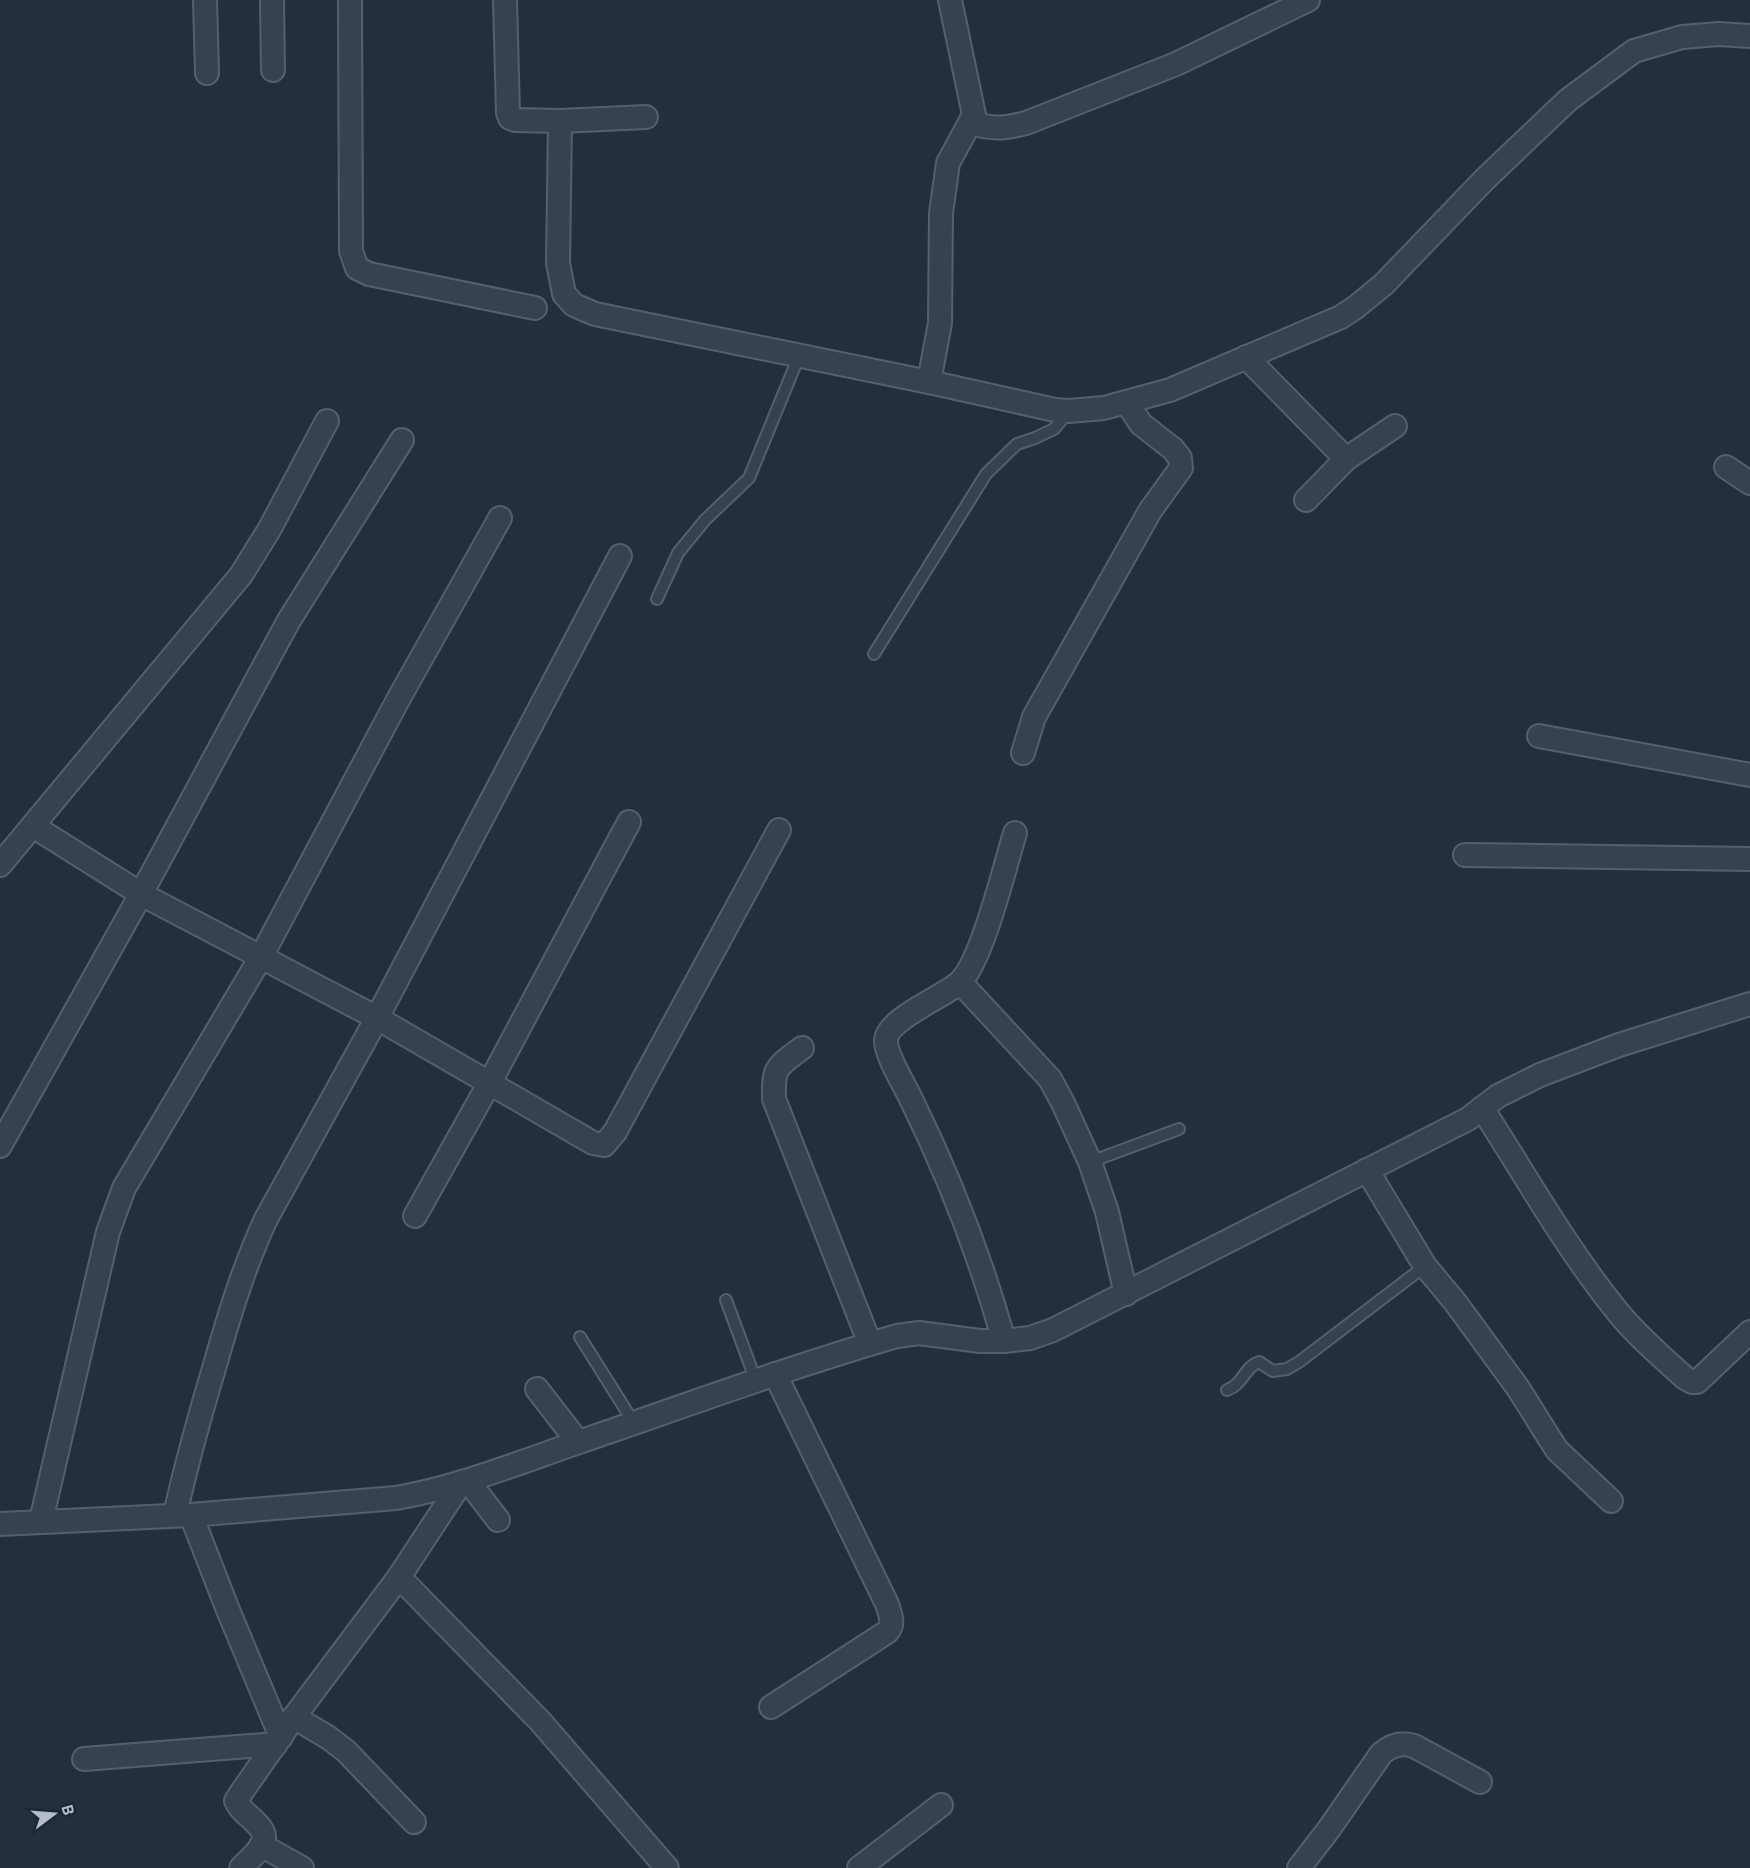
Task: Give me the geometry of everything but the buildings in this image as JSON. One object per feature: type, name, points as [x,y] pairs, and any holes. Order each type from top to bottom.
[{"type":"street","points":[[205,0],[207,73]]},
{"type":"street","points":[[272,0],[273,70]]},
{"type":"street","points":[[350,0],[351,250],[357,268],[369,274],[535,309]]},
{"type":"street","points":[[505,0],[510,118],[560,121],[646,117]]},
{"type":"street","points":[[929,381],[940,323],[941,213],[948,164],[974,115],[950,0]]},
{"type":"street","points":[[970,123],[1005,129],[1026,123],[1176,64],[1308,0]]},
{"type":"street","points":[[560,121],[558,263],[564,294],[574,305],[595,314],[929,381],[1055,410],[1069,411],[1104,408],[1170,390],[1341,317],[1372,295],[1485,179],[1568,100],[1634,51],[1682,37],[1719,34],[1750,36]]},
{"type":"street","points":[[1246,357],[1346,459]]},
{"type":"street","points":[[1023,753],[1034,717],[1150,511],[1180,468],[1180,458],[1173,449],[1141,424],[1127,403]]},
{"type":"street","points":[[0,865],[241,575],[269,530],[327,421]]},
{"type":"street","points":[[1306,500],[1346,459],[1395,426]]},
{"type":"street","points":[[0,1146],[141,894],[288,622],[402,440]]},
{"type":"street","points":[[1726,468],[1750,483]]},
{"type":"street","points":[[41,1521],[116,1205],[155,1134],[261,957],[399,698],[500,518]]},
{"type":"street","points":[[279,1741],[228,1610],[183,1515],[187,1460],[250,1253],[266,1219],[377,1018],[620,556]]},
{"type":"street","points":[[1539,736],[1750,775]]},
{"type":"street","points":[[415,1216],[490,1082],[629,822]]},
{"type":"street","points":[[33,826],[141,894],[377,1018],[593,1143],[604,1145],[615,1132],[779,830]]},
{"type":"street","points":[[1004,1341],[967,1231],[920,1116],[889,1053],[886,1040],[892,1026],[960,982],[973,962],[986,929],[1015,833]]},
{"type":"street","points":[[1465,855],[1750,859]]},
{"type":"street","points":[[960,982],[1050,1080],[1063,1103],[1090,1162],[1107,1212],[1126,1294]]},
{"type":"street","points":[[0,1524],[183,1515],[396,1498],[464,1482],[766,1378],[897,1336],[919,1333],[980,1341],[1030,1338],[1053,1330],[1126,1294],[1468,1119],[1498,1096],[1540,1075],[1619,1045],[1750,1004]]},
{"type":"street","points":[[802,1048],[779,1065],[773,1077],[774,1099],[870,1344]]},
{"type":"street","points":[[1482,1108],[1595,1283],[1641,1337],[1685,1378],[1697,1382],[1750,1332]]},
{"type":"street","points":[[1367,1170],[1425,1266],[1455,1302],[1511,1378],[1557,1450],[1611,1501]]},
{"type":"street","points":[[766,1378],[887,1604],[892,1622],[887,1632],[771,1707]]},
{"type":"street","points":[[537,1389],[578,1442]]},
{"type":"street","points":[[464,1482],[498,1520]]},
{"type":"street","points":[[241,1868],[263,1843],[263,1834],[260,1826],[239,1808],[236,1801],[294,1717],[399,1577],[464,1482]]},
{"type":"street","points":[[399,1577],[540,1721],[667,1868]]},
{"type":"street","points":[[294,1717],[346,1751],[414,1822]]},
{"type":"street","points":[[84,1759],[279,1741]]},
{"type":"street","points":[[1299,1868],[1382,1754],[1391,1747],[1406,1743],[1414,1746],[1480,1782]]},
{"type":"street","points":[[859,1868],[941,1805]]},
{"type":"street","points":[[261,1845],[302,1868]]},
{"type":"lane","points":[[657,599],[678,553],[705,520],[749,478],[799,356]]},
{"type":"lane","points":[[874,654],[986,474],[1017,444],[1054,429],[1069,411]]},
{"type":"lane","points":[[1090,1162],[1179,1129]]},
{"type":"lane","points":[[1227,1390],[1235,1387],[1252,1364],[1259,1362],[1272,1371],[1287,1370],[1425,1266]]},
{"type":"lane","points":[[726,1300],[766,1378]]},
{"type":"lane","points":[[580,1337],[634,1423]]}]
